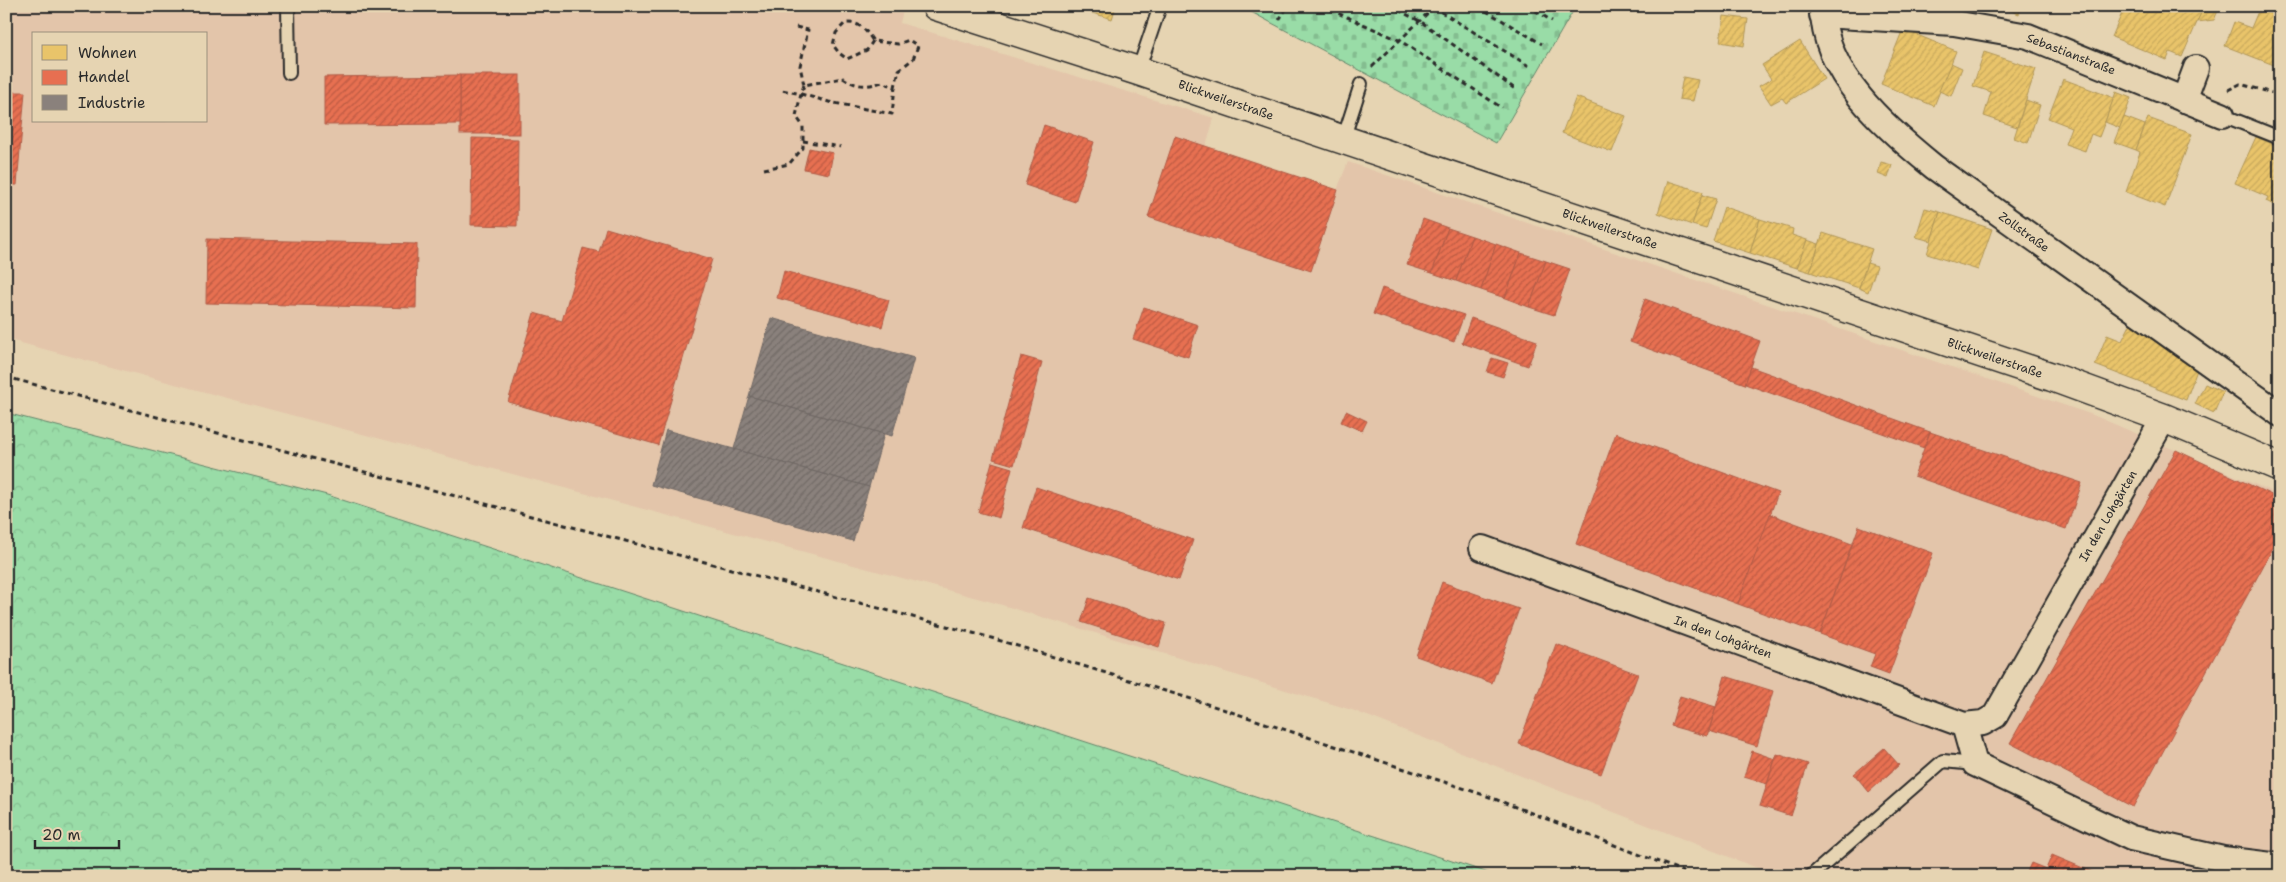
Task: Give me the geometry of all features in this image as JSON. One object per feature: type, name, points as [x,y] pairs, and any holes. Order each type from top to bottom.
[{"type":"street","name":"Blickweilerstraße","points":[[936,6],[1138,71],[2052,377],[2164,418],[2239,448],[2280,468]]},
{"type":"street","name":"Sebastianstraße","points":[[1823,11],[1954,23],[2028,36],[2222,115]]},
{"type":"street","name":"Zollstraße","points":[[1823,11],[1825,35],[1833,55],[1865,103],[1897,137],[1934,167],[2280,414]]},
{"type":"street","points":[[2184,100],[2196,68]]},
{"type":"street","name":"In den Lohgärten","points":[[1482,548],[1964,726],[1983,723],[1995,716],[2164,418]]},
{"type":"street","points":[[1964,726],[1975,764],[2131,838],[2222,859],[2280,866]]},
{"type":"lane","points":[[288,6],[289,73]]},
{"type":"lane","points":[[1138,71],[1160,6]]},
{"type":"lane","points":[[1343,140],[1363,78]]},
{"type":"lane","points":[[2222,115],[2280,138]]},
{"type":"lane","points":[[1811,876],[1943,761],[1975,764]]},
{"type":"path","points":[[1279,20],[1288,6]]},
{"type":"path","points":[[1322,6],[1399,40],[1502,108]]},
{"type":"path","points":[[1390,6],[1420,20],[1515,89]]},
{"type":"path","points":[[1478,6],[1542,44]]},
{"type":"path","points":[[1528,6],[1552,21]]},
{"type":"path","points":[[1363,78],[1434,7],[1529,66]]},
{"type":"path","points":[[844,23],[854,23],[864,27],[873,41],[867,50],[847,59],[839,54],[832,44],[836,33],[844,23]]},
{"type":"path","points":[[764,169],[789,164],[803,148],[802,126],[796,116],[804,85],[800,66],[808,30],[796,27]]},
{"type":"path","points":[[782,90],[829,102],[892,114],[899,70],[913,59],[918,46],[909,40],[898,44],[873,41]]},
{"type":"path","points":[[804,85],[843,78],[854,85],[869,86],[882,82],[895,87]]},
{"type":"path","points":[[2240,84],[2280,95]]},
{"type":"path","points":[[803,141],[841,147]]},
{"type":"path","points":[[6,377],[988,637],[1198,702],[1487,796],[1695,876]]},
{"type":"shaded area","points":[[6,6],[904,6],[900,23],[1214,118],[1206,146],[1337,190],[1348,162],[2093,415],[2280,495],[2280,876],[1778,876],[1352,710],[992,602],[6,339]]},
{"type":"green space","points":[[1240,6],[1576,6],[1496,143]]},
{"type":"green space","points":[[6,413],[327,495],[1498,876],[6,876]]},
{"type":"building: Wohnen","points":[[1069,6],[1116,6],[1112,19]]},
{"type":"building: Wohnen","points":[[1998,6],[2022,6],[2019,14]]},
{"type":"building: Wohnen","points":[[2125,6],[2159,6],[2175,13],[2178,6],[2204,6],[2182,57],[2170,52],[2167,60],[2112,37]]},
{"type":"building: Wohnen","points":[[2204,6],[2220,6],[2214,20],[2197,22]]},
{"type":"building: Wohnen","points":[[2259,9],[2280,18],[2280,51],[2274,65],[2225,46],[2234,22],[2251,28]]},
{"type":"building: Wohnen","points":[[1724,16],[1748,19],[1744,46],[1720,42]]},
{"type":"building: Wohnen","points":[[1903,29],[1956,51],[1934,106],[1881,84]]},
{"type":"building: Wohnen","points":[[1800,41],[1824,79],[1786,103],[1782,98],[1771,104],[1759,86],[1771,79],[1762,65]]},
{"type":"building: Wohnen","points":[[1984,52],[2036,69],[2017,127],[1984,116],[1991,92],[1973,86]]},
{"type":"building: Wohnen","points":[[1951,63],[1962,68],[1951,96],[1939,91]]},
{"type":"building: Wohnen","points":[[1683,77],[1698,80],[1693,101],[1679,99]]},
{"type":"building: Wohnen","points":[[2063,79],[2114,98],[2099,137],[2091,134],[2085,151],[2065,144],[2071,127],[2048,118]]},
{"type":"building: Wohnen","points":[[2116,92],[2131,98],[2120,128],[2105,122]]},
{"type":"building: Wohnen","points":[[1576,97],[1626,116],[1612,152],[1562,133]]},
{"type":"building: Wohnen","points":[[2026,100],[2040,105],[2028,143],[2014,138]]},
{"type":"building: Wohnen","points":[[2124,117],[2145,125],[2136,150],[2114,142]]},
{"type":"building: Wohnen","points":[[2148,118],[2192,134],[2165,207],[2126,192],[2140,152],[2136,150]]},
{"type":"building: Wohnen","points":[[2256,137],[2280,147],[2280,208],[2266,201],[2268,197],[2235,183]]},
{"type":"building: Wohnen","points":[[1881,162],[1892,165],[1888,178],[1878,174]]},
{"type":"building: Wohnen","points":[[1668,181],[1703,192],[1692,225],[1658,213]]},
{"type":"building: Wohnen","points":[[1702,195],[1716,199],[1706,229],[1692,225]]},
{"type":"building: Wohnen","points":[[1724,207],[1760,219],[1750,253],[1713,241]]},
{"type":"building: Wohnen","points":[[1925,208],[1940,212],[1931,241],[1916,237]]},
{"type":"building: Wohnen","points":[[1940,212],[1992,229],[1978,270],[1927,254]]},
{"type":"building: Wohnen","points":[[1760,219],[1793,229],[1792,235],[1807,240],[1797,268],[1750,253]]},
{"type":"building: Wohnen","points":[[1823,233],[1872,249],[1859,288],[1810,272]]},
{"type":"building: Wohnen","points":[[1807,240],[1819,244],[1810,272],[1797,268]]},
{"type":"building: Wohnen","points":[[1867,263],[1877,266],[1868,292],[1859,288]]},
{"type":"building: Wohnen","points":[[2131,323],[2190,363],[2189,366],[2197,370],[2186,400],[2095,365],[2107,335],[2122,341]]},
{"type":"building: Wohnen","points":[[2205,384],[2223,392],[2214,413],[2195,404]]},
{"type":"building: Handel","points":[[460,75],[520,75],[520,134],[460,134]]},
{"type":"building: Handel","points":[[460,75],[460,124],[324,125],[324,77]]},
{"type":"building: Handel","points":[[6,92],[25,92],[17,185],[6,185]]},
{"type":"building: Handel","points":[[1044,125],[1094,142],[1075,202],[1025,185]]},
{"type":"building: Handel","points":[[1175,136],[1338,190],[1311,271],[1148,217]]},
{"type":"building: Handel","points":[[472,138],[518,139],[517,226],[471,225]]},
{"type":"building: Handel","points":[[809,148],[833,153],[829,174],[804,169]]},
{"type":"building: Handel","points":[[1423,219],[1448,228],[1432,273],[1407,265]]},
{"type":"building: Handel","points":[[606,228],[712,259],[658,445],[508,402],[534,313],[562,321],[583,248],[599,252]]},
{"type":"building: Handel","points":[[1448,228],[1472,236],[1456,281],[1432,273]]},
{"type":"building: Handel","points":[[1472,236],[1496,244],[1481,290],[1456,281]]},
{"type":"building: Handel","points":[[207,239],[417,244],[416,308],[206,303]]},
{"type":"building: Handel","points":[[1496,244],[1521,253],[1505,298],[1481,290]]},
{"type":"building: Handel","points":[[1521,253],[1546,261],[1529,307],[1505,298]]},
{"type":"building: Handel","points":[[1546,261],[1570,269],[1554,315],[1529,307]]},
{"type":"building: Handel","points":[[784,271],[889,300],[882,327],[777,298]]},
{"type":"building: Handel","points":[[1382,288],[1464,315],[1454,342],[1373,314]]},
{"type":"building: Handel","points":[[1645,299],[1760,341],[1745,384],[1630,342]]},
{"type":"building: Handel","points":[[1144,307],[1198,325],[1188,357],[1133,339]]},
{"type":"building: Handel","points":[[1471,318],[1537,341],[1528,366],[1462,343]]},
{"type":"building: Handel","points":[[1021,356],[1042,362],[1014,465],[993,459]]},
{"type":"building: Handel","points":[[1492,358],[1508,363],[1503,377],[1487,372]]},
{"type":"building: Handel","points":[[1751,367],[1930,432],[1924,448],[1745,384]]},
{"type":"building: Handel","points":[[1346,411],[1367,421],[1362,431],[1341,422]]},
{"type":"building: Handel","points":[[1930,432],[2082,483],[2066,529],[1914,476]]},
{"type":"building: Handel","points":[[1616,433],[1778,493],[1738,604],[1576,544]]},
{"type":"building: Handel","points":[[2176,450],[2280,499],[2280,535],[2133,807],[2010,743]]},
{"type":"building: Handel","points":[[992,462],[1012,468],[999,518],[978,512]]},
{"type":"building: Handel","points":[[1036,487],[1193,540],[1179,580],[1023,528]]},
{"type":"building: Handel","points":[[1770,514],[1852,544],[1820,634],[1738,604]]},
{"type":"building: Handel","points":[[1859,526],[1933,553],[1889,674],[1870,667],[1875,654],[1820,634]]},
{"type":"building: Handel","points":[[1442,582],[1519,609],[1492,683],[1416,656]]},
{"type":"building: Handel","points":[[1089,598],[1166,623],[1159,647],[1081,622]]},
{"type":"building: Handel","points":[[1556,644],[1638,674],[1601,774],[1519,744]]},
{"type":"building: Handel","points":[[1725,676],[1773,691],[1757,746],[1709,731]]},
{"type":"building: Handel","points":[[1680,696],[1716,707],[1707,736],[1671,726]]},
{"type":"building: Handel","points":[[1884,748],[1899,765],[1869,792],[1854,774]]},
{"type":"building: Handel","points":[[1752,751],[1775,759],[1767,784],[1744,777]]},
{"type":"building: Handel","points":[[1777,754],[1808,764],[1791,816],[1760,806]]},
{"type":"building: Handel","points":[[2052,855],[2095,873],[2094,876],[2025,876],[2031,863],[2046,869]]},
{"type":"building: Industrie","points":[[771,318],[914,358],[892,436],[749,396]]},
{"type":"building: Industrie","points":[[749,396],[884,434],[869,487],[734,449]]},
{"type":"building: Industrie","points":[[666,430],[869,487],[853,541],[651,485]]}]
